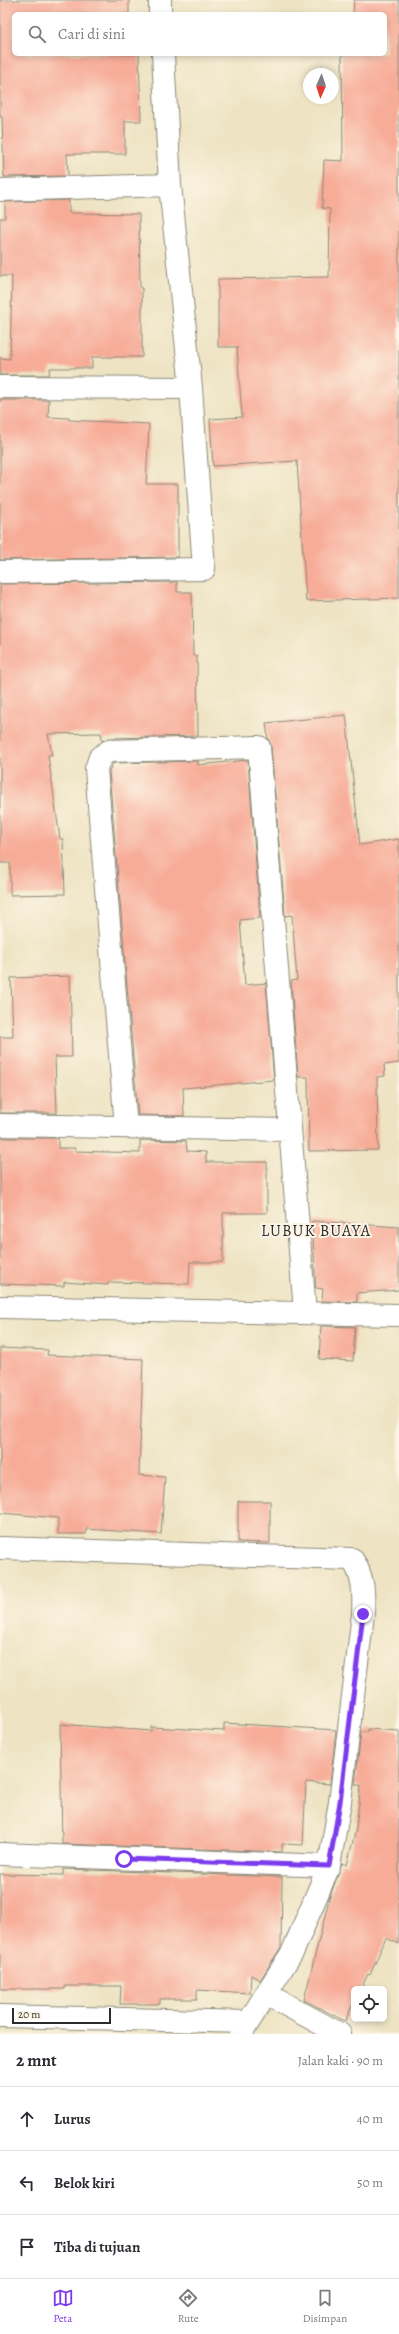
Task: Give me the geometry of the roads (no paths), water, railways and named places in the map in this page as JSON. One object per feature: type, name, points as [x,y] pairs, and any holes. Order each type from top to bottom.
[{"type":"street","points":[[160,0],[160,12]]},
{"type":"street","points":[[0,572],[204,569],[191,388],[170,185],[163,56]]},
{"type":"street","points":[[0,190],[170,185]]},
{"type":"street","points":[[0,387],[191,388]]},
{"type":"street","points":[[126,1127],[96,769],[100,757],[109,751],[259,747],[305,1312]]},
{"type":"street","points":[[0,1125],[290,1130]]},
{"type":"street","points":[[0,1307],[399,1315]]},
{"type":"street","points":[[0,1548],[352,1559],[359,1568],[364,1588],[363,1614],[340,1802],[329,1866],[293,1950],[244,2028],[0,2016]]},
{"type":"street","points":[[0,1854],[329,1866]]},
{"type":"street","points":[[266,1994],[340,2034]]},
{"type":"district","name":"LUBUK BUAYA","points":[[316,1230]]}]
